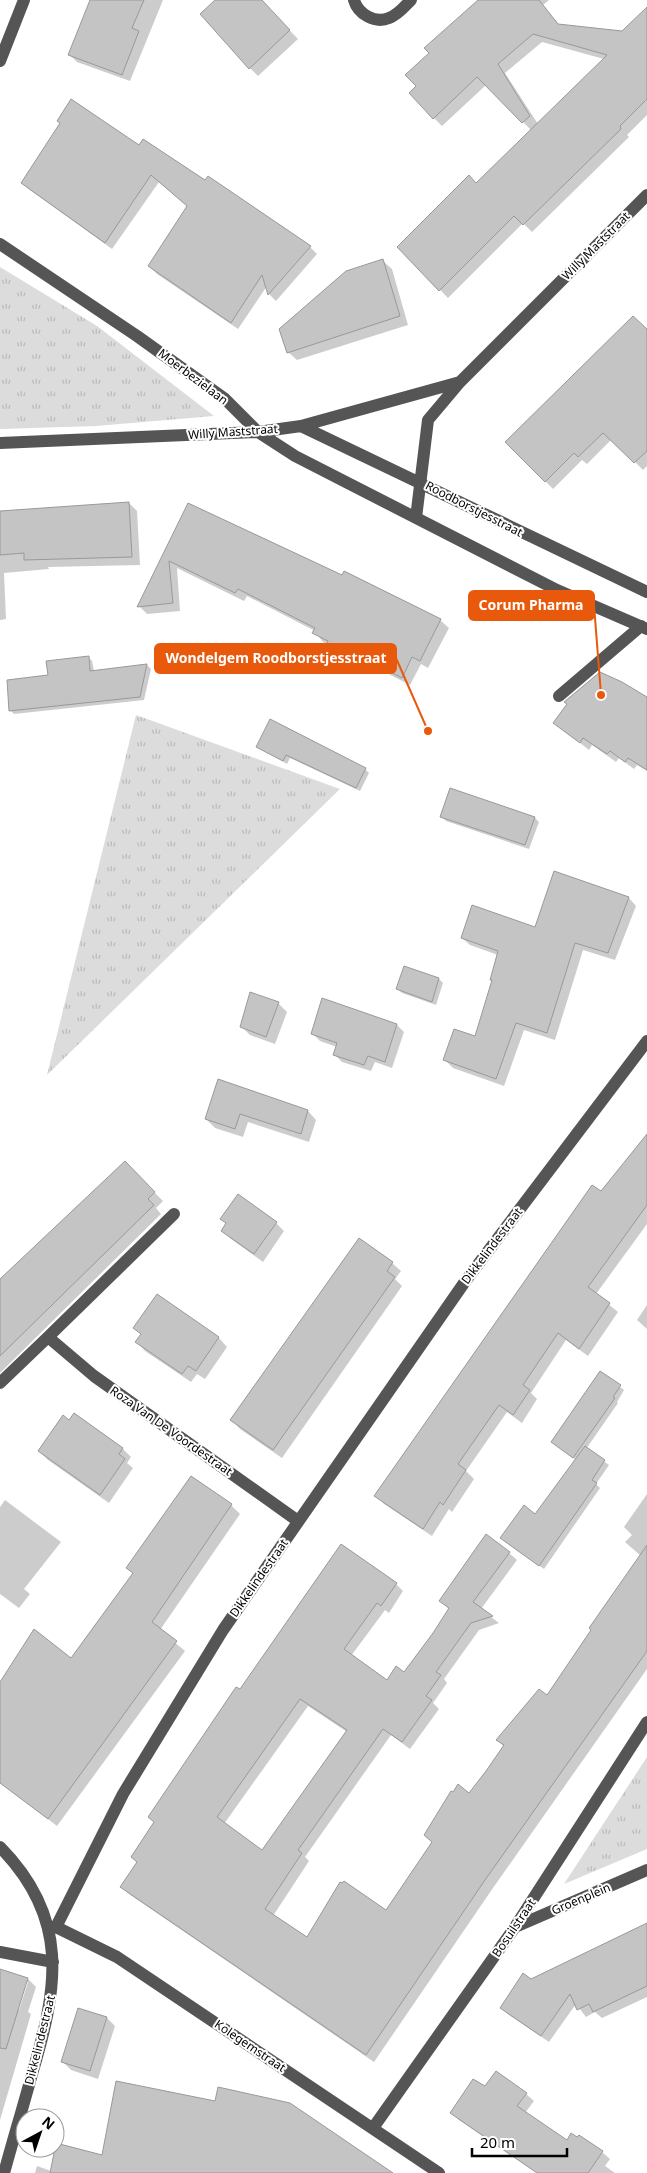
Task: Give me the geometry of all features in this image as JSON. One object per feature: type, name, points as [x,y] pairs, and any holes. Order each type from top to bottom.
[{"type":"street","points":[[0,60],[24,0]]},
{"type":"street","points":[[354,0],[360,12],[369,18],[379,20],[389,18],[411,0]]},
{"type":"street","name":"Willy Maststraat","points":[[416,518],[428,420],[460,382],[647,195]]},
{"type":"street","name":"Moerbezielaan","points":[[0,244],[137,336],[217,394],[258,432],[294,456],[416,518]]},
{"type":"street","name":"Willy Maststraat","points":[[0,443],[258,432],[301,426],[460,382]]},
{"type":"street","name":"Roodborstjesstraat","points":[[301,426],[514,530],[647,592]]},
{"type":"street","points":[[416,518],[557,590],[644,627],[559,696]]},
{"type":"street","name":"Dikkelindestraat","points":[[4,2173],[46,2025],[52,1992],[52,1929],[128,1786],[223,1630],[298,1521],[464,1283],[647,1041]]},
{"type":"street","points":[[0,1383],[174,1214]]},
{"type":"street","name":"Roza Van De Voordestraat","points":[[48,1337],[94,1376],[298,1521]]},
{"type":"street","name":"Bosuilstraat","points":[[373,2128],[515,1927],[647,1722]]},
{"type":"street","points":[[0,1847],[28,1882],[52,1929]]},
{"type":"street","name":"Groenplein","points":[[515,1927],[647,1870]]},
{"type":"street","name":"Kolegemstraat","points":[[52,1929],[117,1957],[440,2173]]},
{"type":"street","points":[[0,1952],[53,1962]]},
{"type":"green space","points":[[0,267],[97,326],[214,416],[96,426],[0,429]]},
{"type":"green space","points":[[136,715],[340,789],[47,1075]]},
{"type":"green space","points":[[647,1757],[647,1849],[564,1884]]},
{"type":"building","points":[[90,0],[144,0],[132,28],[139,31],[122,75],[68,55]]},
{"type":"building","points":[[215,0],[262,0],[290,30],[249,69],[200,14]]},
{"type":"building","points":[[478,0],[539,0],[558,24],[622,31],[647,7],[647,99],[620,126],[621,129],[523,225],[514,216],[439,291],[397,247],[469,175],[476,183],[607,55],[533,34],[498,64],[530,116],[522,123],[477,77],[433,119],[409,93],[416,86],[405,75],[429,53],[424,48]]},
{"type":"building","points":[[71,99],[139,145],[143,139],[205,180],[208,176],[311,246],[268,295],[262,275],[231,323],[148,266],[187,206],[151,175],[105,243],[21,183],[60,123],[57,121]]},
{"type":"building","points":[[383,259],[400,316],[287,353],[279,329],[346,271]]},
{"type":"building","points":[[633,316],[647,329],[647,451],[634,463],[603,433],[578,457],[574,453],[545,482],[505,442]]},
{"type":"building","points":[[129,502],[132,557],[24,560],[24,553],[0,555],[0,511]]},
{"type":"building","points":[[188,503],[342,575],[344,571],[441,619],[420,661],[412,657],[402,678],[363,658],[361,662],[327,644],[328,641],[312,633],[315,628],[238,589],[235,593],[169,561],[173,603],[137,607]]},
{"type":"building","points":[[89,656],[90,671],[147,664],[140,697],[9,711],[7,680],[48,675],[46,661]]},
{"type":"building","points":[[600,672],[622,682],[647,697],[647,770],[628,758],[625,762],[610,751],[607,754],[583,738],[580,743],[553,723],[567,704],[564,702]]},
{"type":"building","points":[[270,719],[366,768],[356,788],[286,755],[283,761],[256,747]]},
{"type":"building","points":[[450,788],[535,817],[525,845],[440,817]]},
{"type":"building","points":[[554,871],[629,897],[608,953],[575,943],[547,1033],[516,1023],[496,1079],[443,1060],[454,1029],[475,1036],[492,980],[490,980],[498,951],[461,938],[472,905],[535,927]]},
{"type":"building","points":[[404,966],[439,978],[432,1002],[396,989]]},
{"type":"building","points":[[250,992],[279,1002],[266,1037],[240,1027]]},
{"type":"building","points":[[322,998],[397,1024],[385,1062],[368,1056],[364,1065],[333,1055],[337,1043],[311,1034]]},
{"type":"building","points":[[218,1079],[308,1110],[301,1134],[240,1114],[235,1129],[205,1119]]},
{"type":"building","points":[[647,1134],[647,1205],[588,1287],[610,1303],[579,1349],[558,1333],[523,1385],[530,1390],[513,1415],[499,1405],[458,1464],[466,1470],[443,1505],[440,1502],[423,1529],[374,1496],[592,1185],[601,1191]]},
{"type":"building","points":[[125,1161],[155,1192],[148,1199],[154,1205],[0,1356],[0,1279]]},
{"type":"building","points":[[238,1194],[277,1222],[254,1254],[221,1231],[226,1223],[220,1219]]},
{"type":"building","points":[[359,1238],[393,1262],[387,1271],[395,1277],[273,1450],[230,1420]]},
{"type":"building","points":[[157,1294],[219,1337],[196,1371],[188,1366],[182,1374],[135,1342],[141,1334],[133,1328]]},
{"type":"building","points":[[600,1371],[621,1385],[613,1397],[615,1398],[573,1458],[551,1442]]},
{"type":"building","points":[[74,1413],[123,1448],[119,1454],[125,1459],[100,1495],[38,1451],[63,1415],[69,1420]]},
{"type":"building","points":[[585,1446],[605,1460],[592,1480],[597,1483],[539,1566],[500,1538],[524,1505],[535,1514]]},
{"type":"building","points":[[191,1476],[232,1504],[152,1622],[177,1641],[48,1819],[0,1783],[0,1682],[34,1629],[71,1658],[133,1573],[126,1568]]},
{"type":"building","points":[[486,1534],[510,1552],[473,1602],[493,1616],[471,1623],[436,1672],[441,1675],[426,1696],[432,1700],[402,1742],[383,1729],[298,1850],[302,1853],[265,1909],[307,1937],[340,1882],[344,1881],[386,1910],[432,1842],[424,1835],[451,1791],[453,1792],[458,1784],[469,1793],[504,1745],[496,1740],[539,1689],[547,1695],[591,1630],[589,1628],[647,1545],[647,1651],[485,1880],[366,2055],[120,1887],[137,1862],[131,1857],[154,1822],[148,1817],[236,1687],[240,1689],[341,1544],[397,1583],[381,1606],[377,1603],[344,1649],[387,1680],[396,1666],[404,1672],[433,1633],[449,1608],[439,1601]],"holes":[[[300,1699],[347,1730],[262,1850],[217,1817]]]},
{"type":"building","points":[[647,1923],[647,1986],[593,2012],[589,2004],[577,2010],[570,1994],[541,2036],[500,2008],[523,1973],[531,1979]]},
{"type":"building","points":[[0,1969],[28,1978],[6,2049],[0,2048]]},
{"type":"building","points":[[78,2008],[107,2017],[90,2071],[61,2062]]},
{"type":"building","points":[[496,2071],[527,2093],[517,2106],[567,2140],[571,2133],[577,2137],[579,2135],[603,2151],[588,2173],[537,2173],[450,2113],[473,2079],[485,2086]]},
{"type":"building","points":[[116,2081],[215,2101],[218,2087],[290,2103],[393,2173],[50,2173],[53,2158],[65,2158],[65,2145],[102,2155]]},
{"type":"place","name":"Corum Pharma","points":[[601,695]]},
{"type":"place","name":"Wondelgem Roodborstjesstraat","points":[[428,731]]}]
